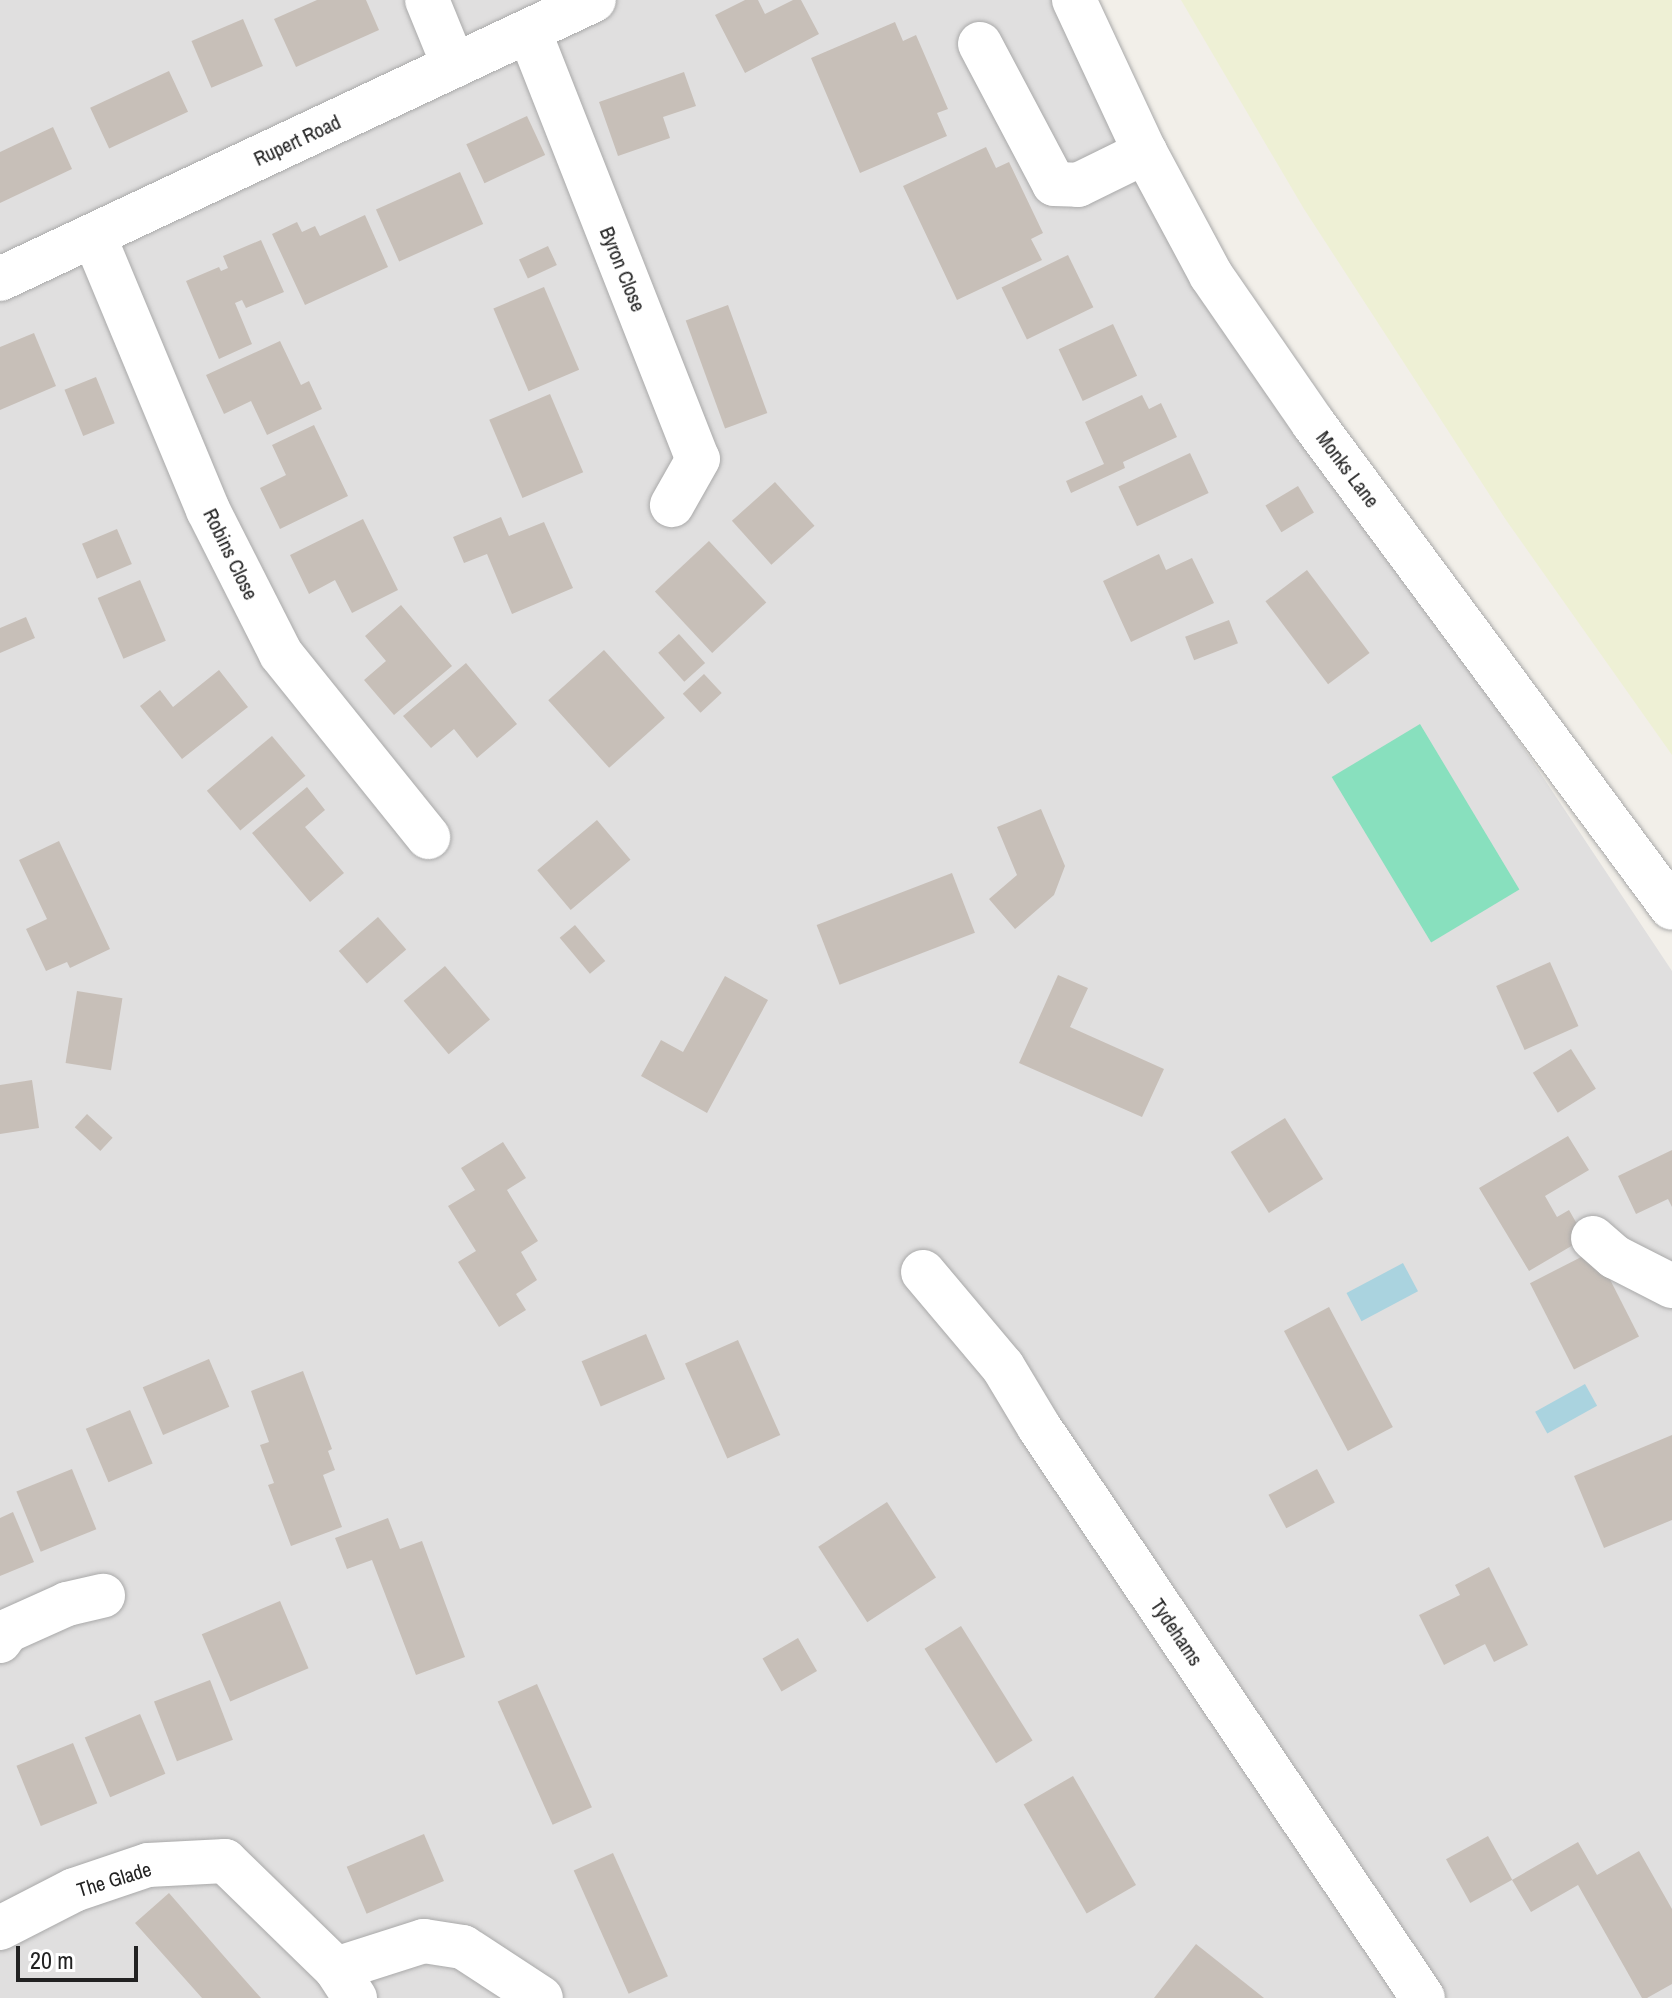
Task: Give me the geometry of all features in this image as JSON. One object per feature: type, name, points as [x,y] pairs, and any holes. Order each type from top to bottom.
[{"type":"street","points":[[427,0],[454,66]]},
{"type":"street","name":"Rupert Road","points":[[0,279],[594,0]]},
{"type":"street","name":"Monks Lane","points":[[1074,0],[1145,152],[1211,275],[1313,423],[1672,908]]},
{"type":"street","name":"Byron Close","points":[[529,31],[698,459],[672,505]]},
{"type":"street","points":[[980,44],[1054,184],[1078,185],[1145,152]]},
{"type":"street","name":"Robins Close","points":[[94,236],[208,510],[281,654],[428,837]]},
{"type":"street","points":[[1593,1238],[1615,1257],[1672,1286]]},
{"type":"street","name":"Tydehams","points":[[923,1272],[1003,1367],[1033,1418],[1423,1998]]},
{"type":"street","points":[[0,1641],[7,1631],[67,1604],[103,1596]]},
{"type":"street","name":"The Glade","points":[[0,1928],[74,1890],[148,1865],[225,1861],[345,1984],[424,1941],[463,1947],[541,1998]]},
{"type":"shaded area","points":[[0,0],[1055,0],[1443,627],[1672,971],[1672,1998],[0,1998]]},
{"type":"green space","points":[[1181,0],[1672,0],[1672,755],[1506,520],[1304,209]]},
{"type":"green space","points":[[1420,724],[1519,889],[1431,942],[1332,777]]},
{"type":"water","points":[[1403,1263],[1418,1291],[1362,1321],[1346,1293]]},
{"type":"water","points":[[1585,1384],[1597,1406],[1547,1433],[1535,1412]]},
{"type":"building","points":[[317,0],[366,0],[379,30],[296,67],[274,19]]},
{"type":"building","points":[[745,0],[758,0],[765,14],[793,0],[801,0],[819,34],[745,73],[715,15]]},
{"type":"building","points":[[243,19],[263,66],[211,88],[191,41]]},
{"type":"building","points":[[895,22],[903,41],[916,35],[948,109],[937,113],[947,136],[860,173],[811,58]]},
{"type":"building","points":[[169,71],[188,112],[109,149],[90,108]]},
{"type":"building","points":[[684,72],[696,106],[663,117],[670,138],[618,156],[599,102]]},
{"type":"building","points":[[527,116],[545,155],[484,183],[466,144]]},
{"type":"building","points":[[53,127],[72,169],[0,203],[0,152]]},
{"type":"building","points":[[986,147],[996,168],[1009,162],[1043,233],[1031,239],[1042,260],[957,300],[903,186]]},
{"type":"building","points":[[460,172],[483,224],[399,261],[376,209]]},
{"type":"building","points":[[365,215],[388,267],[305,305],[272,234],[297,222],[302,232],[315,226],[320,236]]},
{"type":"building","points":[[261,240],[284,292],[246,308],[242,300],[235,303],[252,344],[219,359],[186,281],[219,267],[221,271],[228,268],[223,256]]},
{"type":"building","points":[[548,246],[557,265],[528,279],[519,260]]},
{"type":"building","points":[[1068,255],[1093,307],[1027,340],[1001,287]]},
{"type":"building","points":[[544,287],[579,370],[529,391],[493,308]]},
{"type":"building","points":[[728,305],[767,413],[725,428],[686,320]]},
{"type":"building","points":[[1113,324],[1137,376],[1083,401],[1059,349]]},
{"type":"building","points":[[34,333],[56,386],[0,410],[0,347]]},
{"type":"building","points":[[280,341],[301,385],[309,381],[322,409],[267,435],[251,401],[224,414],[206,375]]},
{"type":"building","points":[[96,377],[115,423],[83,436],[64,390]]},
{"type":"building","points":[[550,394],[583,472],[522,498],[489,420]]},
{"type":"building","points":[[1142,395],[1149,409],[1161,403],[1177,437],[1123,462],[1125,468],[1071,493],[1066,481],[1104,464],[1085,422]]},
{"type":"building","points":[[314,425],[348,496],[280,529],[260,488],[286,475],[272,445]]},
{"type":"building","points":[[1190,453],[1209,493],[1137,526],[1118,486]]},
{"type":"building","points":[[775,482],[814,526],[771,565],[732,521]]},
{"type":"building","points":[[1298,486],[1314,513],[1281,532],[1265,506]]},
{"type":"building","points":[[501,517],[509,536],[544,522],[573,588],[512,614],[487,554],[464,563],[453,537]]},
{"type":"building","points":[[363,519],[398,590],[352,613],[335,580],[309,594],[290,555]]},
{"type":"building","points":[[117,529],[132,564],[97,579],[82,544]]},
{"type":"building","points":[[709,541],[766,602],[712,653],[655,591]]},
{"type":"building","points":[[1159,554],[1166,570],[1192,558],[1214,603],[1131,642],[1103,581]]},
{"type":"building","points":[[1307,570],[1370,653],[1328,684],[1265,601]]},
{"type":"building","points":[[140,580],[166,641],[123,659],[98,598]]},
{"type":"building","points":[[401,605],[452,666],[394,715],[364,680],[386,661],[365,636]]},
{"type":"building","points":[[26,617],[35,638],[0,653],[0,628]]},
{"type":"building","points":[[1229,620],[1238,643],[1194,660],[1185,637]]},
{"type":"building","points":[[679,634],[705,663],[684,682],[658,653]]},
{"type":"building","points":[[604,650],[665,718],[609,768],[548,700]]},
{"type":"building","points":[[466,663],[517,724],[477,758],[454,729],[431,748],[403,716]]},
{"type":"building","points":[[219,670],[248,707],[182,759],[140,706],[160,690],[173,707]]},
{"type":"building","points":[[704,674],[722,693],[701,713],[683,694]]},
{"type":"building","points":[[272,736],[305,776],[240,830],[207,791]]},
{"type":"building","points":[[307,787],[325,810],[305,827],[344,873],[310,902],[252,833]]},
{"type":"building","points":[[1041,809],[1065,866],[1054,895],[1015,929],[989,899],[1017,875],[997,827]]},
{"type":"building","points":[[597,820],[630,860],[571,910],[537,870]]},
{"type":"building","points":[[59,841],[110,949],[70,968],[67,962],[46,971],[26,929],[47,919],[19,860]]},
{"type":"building","points":[[952,873],[975,933],[840,985],[817,925]]},
{"type":"building","points":[[378,917],[406,949],[367,984],[339,951]]},
{"type":"building","points":[[575,925],[605,961],[590,974],[560,938]]},
{"type":"building","points":[[1550,962],[1578,1026],[1525,1050],[1496,986]]},
{"type":"building","points":[[445,966],[490,1020],[449,1054],[404,1001]]},
{"type":"building","points":[[1058,975],[1088,988],[1070,1027],[1164,1069],[1142,1117],[1019,1063]]},
{"type":"building","points":[[725,976],[768,1000],[707,1113],[641,1076],[661,1040],[683,1052]]},
{"type":"building","points":[[77,991],[122,998],[111,1070],[66,1063]]},
{"type":"building","points":[[1571,1049],[1596,1089],[1558,1113],[1533,1073]]},
{"type":"building","points":[[32,1080],[39,1128],[0,1134],[0,1085]]},
{"type":"building","points":[[87,1114],[113,1138],[100,1151],[75,1127]]},
{"type":"building","points":[[1285,1118],[1323,1179],[1269,1213],[1231,1152]]},
{"type":"building","points":[[1568,1136],[1589,1170],[1545,1196],[1557,1217],[1569,1210],[1585,1238],[1529,1271],[1479,1188]]},
{"type":"building","points":[[503,1142],[526,1178],[507,1190],[538,1241],[521,1252],[537,1280],[516,1294],[526,1310],[499,1327],[458,1262],[476,1251],[448,1206],[475,1190],[461,1168]]},
{"type":"building","points":[[1672,1150],[1672,1207],[1668,1199],[1636,1214],[1618,1176]]},
{"type":"building","points":[[1595,1250],[1639,1336],[1574,1370],[1530,1283]]},
{"type":"building","points":[[1329,1307],[1393,1427],[1348,1451],[1284,1331]]},
{"type":"building","points":[[646,1334],[665,1379],[601,1406],[582,1361]]},
{"type":"building","points":[[738,1340],[780,1435],[727,1459],[685,1364]]},
{"type":"building","points":[[209,1359],[229,1407],[163,1435],[143,1387]]},
{"type":"building","points":[[303,1371],[332,1449],[328,1451],[335,1470],[323,1475],[342,1527],[291,1546],[268,1485],[274,1483],[260,1445],[269,1442],[251,1391]]},
{"type":"building","points":[[130,1410],[153,1463],[108,1482],[86,1429]]},
{"type":"building","points":[[1672,1435],[1672,1520],[1604,1548],[1574,1476]]},
{"type":"building","points":[[72,1469],[96,1529],[41,1552],[16,1491]]},
{"type":"building","points":[[1317,1469],[1335,1503],[1286,1528],[1268,1495]]},
{"type":"building","points":[[887,1502],[936,1577],[867,1622],[818,1547]]},
{"type":"building","points":[[13,1512],[34,1562],[0,1576],[0,1518]]},
{"type":"building","points":[[388,1518],[400,1549],[422,1541],[465,1657],[416,1675],[372,1560],[347,1569],[335,1538]]},
{"type":"building","points":[[1489,1567],[1528,1645],[1494,1662],[1485,1644],[1444,1665],[1419,1615],[1460,1595],[1455,1585]]},
{"type":"building","points":[[280,1601],[309,1668],[230,1701],[202,1634]]},
{"type":"building","points":[[961,1626],[1033,1740],[996,1763],[925,1649]]},
{"type":"building","points":[[798,1638],[817,1671],[781,1691],[762,1658]]},
{"type":"building","points":[[210,1680],[233,1740],[177,1761],[154,1702]]},
{"type":"building","points":[[537,1684],[592,1807],[553,1825],[498,1701]]},
{"type":"building","points":[[140,1714],[165,1774],[110,1797],[85,1737]]},
{"type":"building","points":[[73,1743],[97,1803],[41,1826],[16,1766]]},
{"type":"building","points":[[1073,1776],[1136,1885],[1087,1914],[1024,1804]]},
{"type":"building","points":[[424,1834],[444,1881],[367,1914],[347,1867]]},
{"type":"building","points":[[1488,1836],[1512,1880],[1470,1903],[1446,1859]]},
{"type":"building","points":[[1578,1842],[1597,1875],[1639,1851],[1672,1909],[1672,1984],[1647,1998],[1642,1998],[1578,1885],[1531,1912],[1512,1880]]},
{"type":"building","points":[[613,1853],[668,1976],[629,1994],[574,1870]]},
{"type":"building","points":[[169,1893],[261,1998],[202,1998],[135,1923]]},
{"type":"building","points":[[1196,1944],[1264,1998],[1154,1998]]}]
